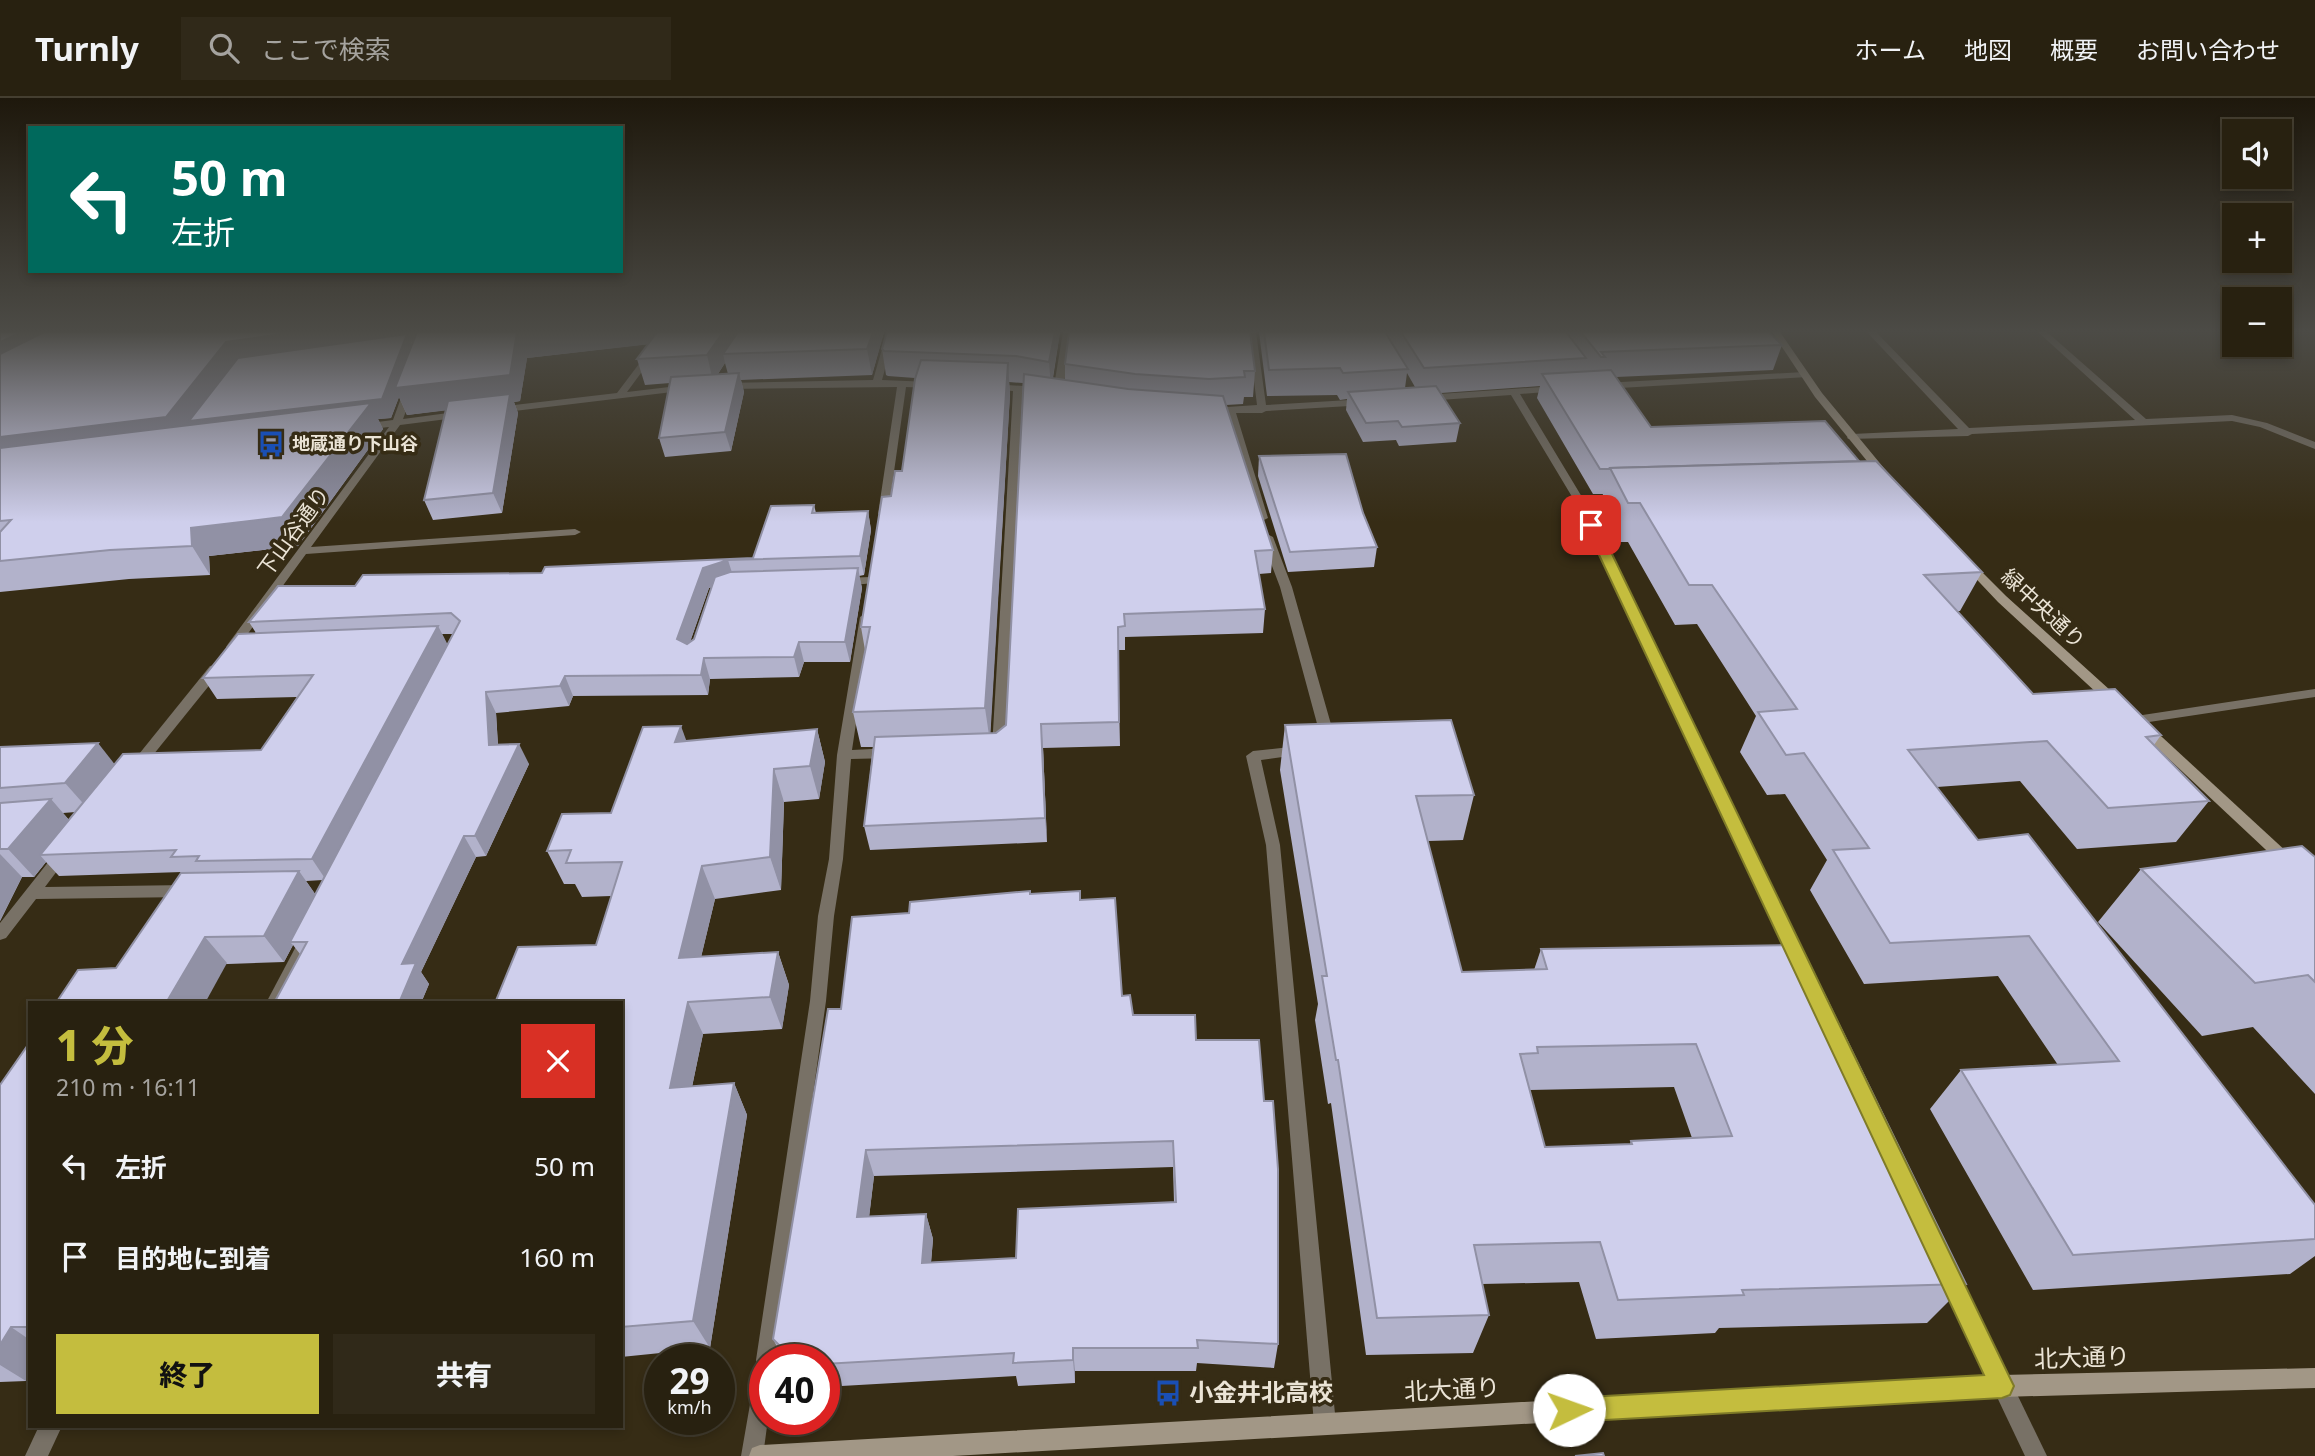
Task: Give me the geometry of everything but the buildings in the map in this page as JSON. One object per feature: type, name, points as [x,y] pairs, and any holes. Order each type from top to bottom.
[{"type":"street","name":"下山谷通り","points":[[127,777],[238,648],[397,422],[407,395]]},
{"type":"street","points":[[489,411],[610,395]]},
{"type":"street","points":[[880,536],[900,395]]},
{"type":"street","points":[[986,750],[999,749],[1018,395]]},
{"type":"street","points":[[1260,395],[1262,410]]},
{"type":"street","points":[[1414,399],[1466,395]]},
{"type":"street","points":[[1516,395],[1580,500],[1807,977]]},
{"type":"street","points":[[1820,395],[1890,483]]},
{"type":"street","points":[[1932,395],[1968,433]]},
{"type":"street","points":[[2113,395],[2144,423]]},
{"type":"street","points":[[1203,411],[1231,412],[1372,402]]},
{"type":"street","points":[[345,429],[476,412]]},
{"type":"street","points":[[1231,412],[1275,562],[1286,587],[1331,748],[1253,756],[1273,845],[1325,1424]]},
{"type":"street","points":[[1852,437],[2232,418],[2263,425],[2315,446]]},
{"type":"street","points":[[1580,500],[1633,498]]},
{"type":"street","points":[[304,551],[575,532]]},
{"type":"street","name":"緑中央通り","points":[[1954,550],[2002,599],[2315,887]]},
{"type":"street","points":[[768,1344],[818,1001],[825,916],[836,859],[844,755],[872,576],[830,583]]},
{"type":"street","points":[[2136,720],[2315,693]]},
{"type":"street","points":[[844,755],[908,753]]},
{"type":"street","points":[[0,934],[75,839]]},
{"type":"street","points":[[31,893],[196,891]]},
{"type":"street","points":[[275,1001],[316,923]]},
{"type":"street","points":[[1945,1265],[2036,1456]]},
{"type":"street","name":"北大通り","points":[[760,1456],[2002,1386],[2315,1378]]},
{"type":"street","points":[[36,1456],[50,1428]]},
{"type":"street","points":[[752,1456],[755,1435]]},
{"type":"place","name":"地蔵通り下山谷","points":[[271,444]]},
{"type":"place","name":"小金井北高校","points":[[1168,1393]]},
{"type":"route","points":[[1569,1410],[2002,1386],[1591,525]]}]
